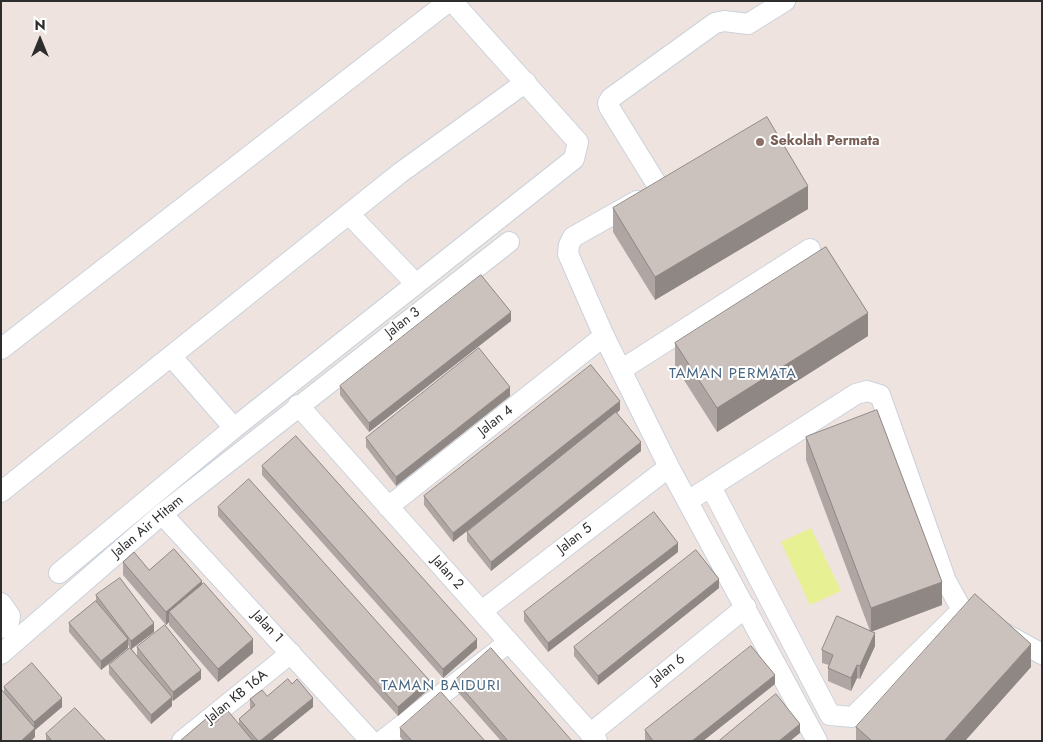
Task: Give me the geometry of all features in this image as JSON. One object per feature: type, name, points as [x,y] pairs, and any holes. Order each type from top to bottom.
[{"type":"street","points":[[1,349],[451,1],[526,82],[578,142],[574,159],[234,428],[59,573]]},
{"type":"street","points":[[785,1],[748,24],[724,21],[715,23],[611,98],[608,102],[609,107],[667,183],[574,237],[569,245],[568,254],[604,336],[669,467],[817,741]]},
{"type":"street","points":[[1,492],[400,173],[526,82]]},
{"type":"street","points":[[348,214],[416,284]]},
{"type":"street","name":"Jalan 3","points":[[298,405],[509,242]]},
{"type":"street","points":[[621,370],[810,249]]},
{"type":"street","name":"Jalan 4","points":[[388,507],[604,336]]},
{"type":"street","points":[[171,356],[234,428]]},
{"type":"street","points":[[688,501],[856,394],[868,391],[880,395],[946,580],[962,610],[1042,654]]},
{"type":"street","name":"Jalan 2","points":[[298,405],[594,737]]},
{"type":"street","name":"Jalan Air Hitam","points":[[1,654],[162,514],[298,405]]},
{"type":"street","name":"Jalan 5","points":[[482,611],[669,467]]},
{"type":"street","points":[[711,487],[830,715],[853,716],[962,610]]},
{"type":"street","name":"Jalan 1","points":[[162,514],[371,741]]},
{"type":"street","points":[[1,603],[10,616],[9,622],[1,628]]},
{"type":"street","name":"Jalan 6","points":[[594,737],[746,607]]},
{"type":"street","points":[[382,741],[509,642]]},
{"type":"street","name":"Jalan KB 16A","points":[[182,741],[291,654]]},
{"type":"green space","points":[[811,528],[841,591],[810,605],[781,542]]},
{"type":"building","points":[[767,117],[808,186],[655,277],[613,208]]},
{"type":"building","points":[[826,247],[868,313],[717,408],[675,343]]},
{"type":"building","points":[[481,275],[511,312],[369,423],[340,386]]},
{"type":"building","points":[[479,348],[510,387],[396,477],[366,438]]},
{"type":"building","points":[[591,365],[620,401],[453,533],[424,496]]},
{"type":"building","points":[[877,410],[942,582],[871,608],[806,437]]},
{"type":"building","points":[[616,412],[641,442],[491,562],[467,532]]},
{"type":"building","points":[[296,436],[477,639],[443,669],[262,466]]},
{"type":"building","points":[[249,479],[429,680],[398,707],[218,507]]},
{"type":"building","points":[[654,512],[678,543],[548,643],[524,612]]},
{"type":"building","points":[[174,549],[202,581],[166,612],[123,562],[134,552],[149,570]]},
{"type":"building","points":[[696,550],[719,579],[598,676],[574,647]]},
{"type":"building","points":[[120,578],[154,623],[131,641],[96,595]]},
{"type":"building","points":[[204,583],[253,639],[218,669],[169,612]]},
{"type":"building","points":[[975,594],[1031,644],[944,741],[872,741],[856,727]]},
{"type":"building","points":[[96,601],[128,639],[101,661],[69,623]]},
{"type":"building","points":[[837,616],[875,633],[860,666],[857,665],[851,678],[828,668],[833,655],[822,650]]},
{"type":"building","points":[[165,625],[201,670],[173,692],[137,647]]},
{"type":"building","points":[[751,646],[775,675],[692,741],[653,741],[645,730]]},
{"type":"building","points":[[130,648],[172,697],[151,715],[109,665]]},
{"type":"building","points":[[491,648],[572,741],[508,741],[455,680]]},
{"type":"building","points":[[32,663],[62,698],[34,722],[4,687]]},
{"type":"building","points":[[288,679],[292,684],[297,679],[313,698],[258,741],[239,719],[255,705],[250,699],[262,690],[267,696]]},
{"type":"building","points":[[1,689],[35,728],[21,741],[1,741]]},
{"type":"building","points":[[441,692],[485,741],[412,741],[400,728]]},
{"type":"building","points":[[776,694],[800,724],[779,741],[719,741]]},
{"type":"building","points":[[75,708],[106,741],[52,741],[46,734]]},
{"type":"building","points":[[228,711],[253,741],[180,741],[208,717],[214,723]]},
{"type":"place","name":"Sekolah Permata","points":[[760,142]]},
{"type":"district","name":"TAMAN PERMATA","points":[[733,374]]},
{"type":"district","name":"TAMAN BAIDURI","points":[[441,686]]}]
